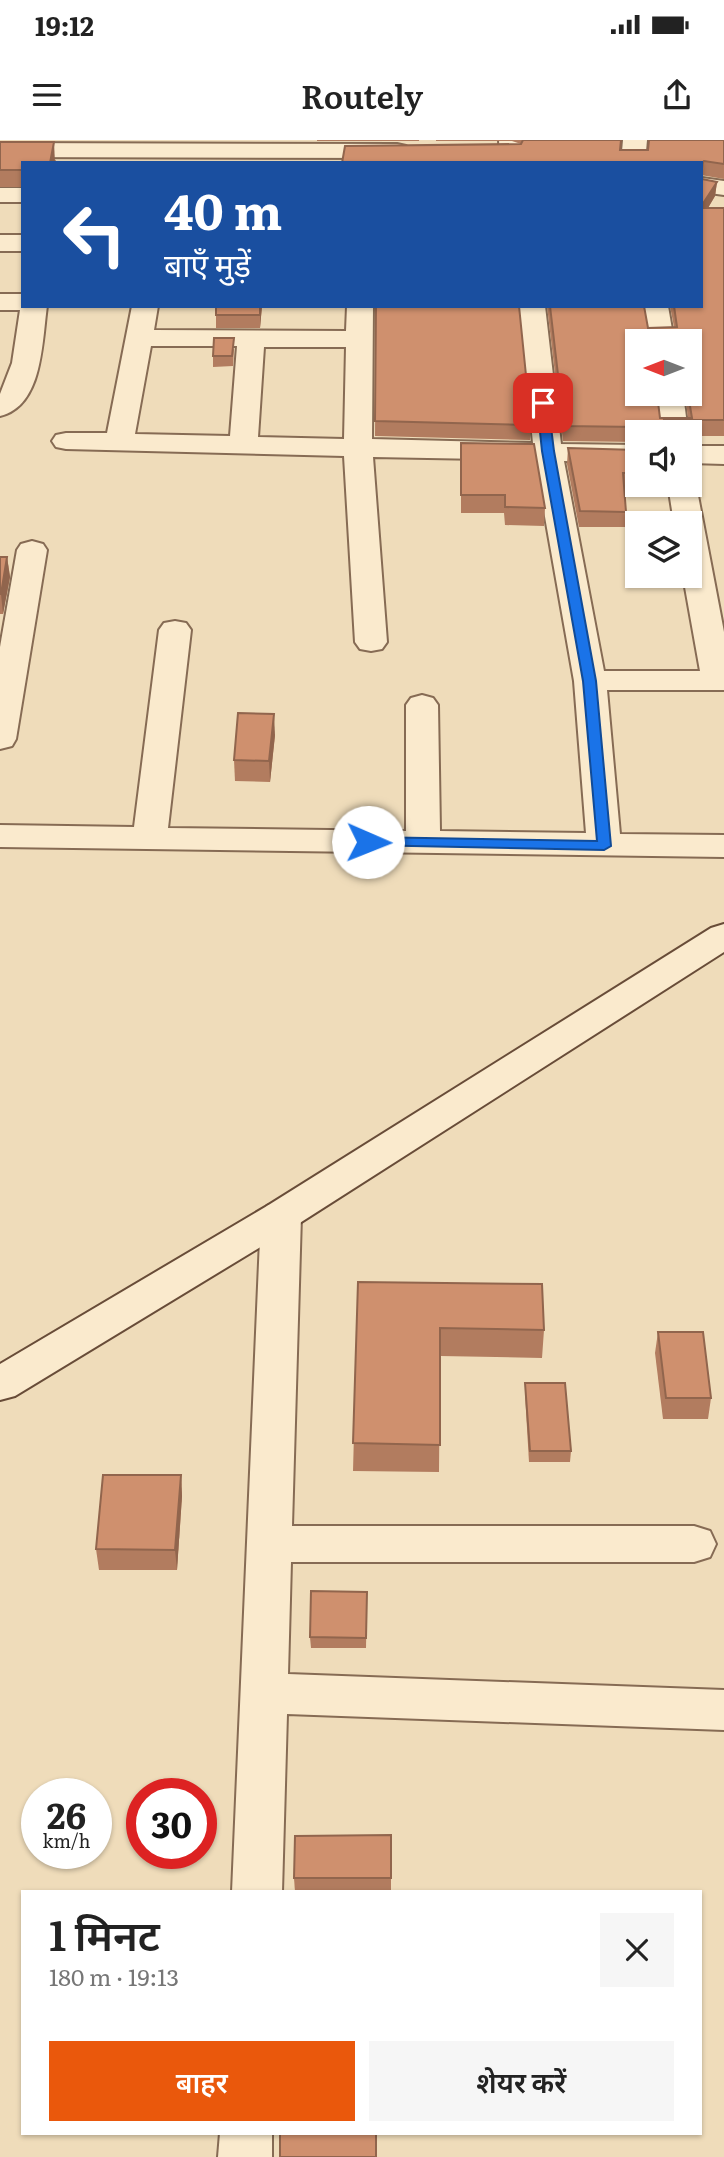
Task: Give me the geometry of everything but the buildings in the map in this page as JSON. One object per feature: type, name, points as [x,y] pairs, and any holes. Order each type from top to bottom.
[{"type":"street","points":[[633,161],[635,140]]},
{"type":"street","points":[[0,150],[64,151],[165,145],[413,151]]},
{"type":"street","points":[[483,151],[512,151]]},
{"type":"street","points":[[703,185],[724,188]]},
{"type":"street","points":[[0,195],[21,195]]},
{"type":"street","points":[[0,243],[21,243]]},
{"type":"street","points":[[0,302],[21,302]]},
{"type":"street","points":[[0,408],[9,404],[20,386],[34,308]]},
{"type":"street","points":[[119,442],[145,308]]},
{"type":"street","points":[[360,308],[358,448],[371,642]]},
{"type":"street","points":[[531,308],[548,451],[590,681],[604,846]]},
{"type":"street","points":[[655,308],[660,329]]},
{"type":"street","points":[[140,338],[360,339]]},
{"type":"street","points":[[243,445],[251,339]]},
{"type":"street","points":[[65,441],[625,454]]},
{"type":"street","points":[[702,455],[724,455]]},
{"type":"street","points":[[0,739],[32,550]]},
{"type":"street","points":[[590,681],[720,680],[702,588]]},
{"type":"street","points":[[150,838],[175,630]]},
{"type":"street","points":[[422,705],[423,843]]},
{"type":"street","points":[[0,836],[724,846]]},
{"type":"street","points":[[0,1384],[281,1216],[724,936]]},
{"type":"street","points":[[257,1890],[281,1216]]},
{"type":"street","points":[[270,1544],[694,1544]]},
{"type":"street","points":[[265,1693],[724,1710]]},
{"type":"street","points":[[245,2157],[246,2135]]},
{"type":"route","points":[[368,842],[604,846],[590,681],[548,451],[543,403]]}]
